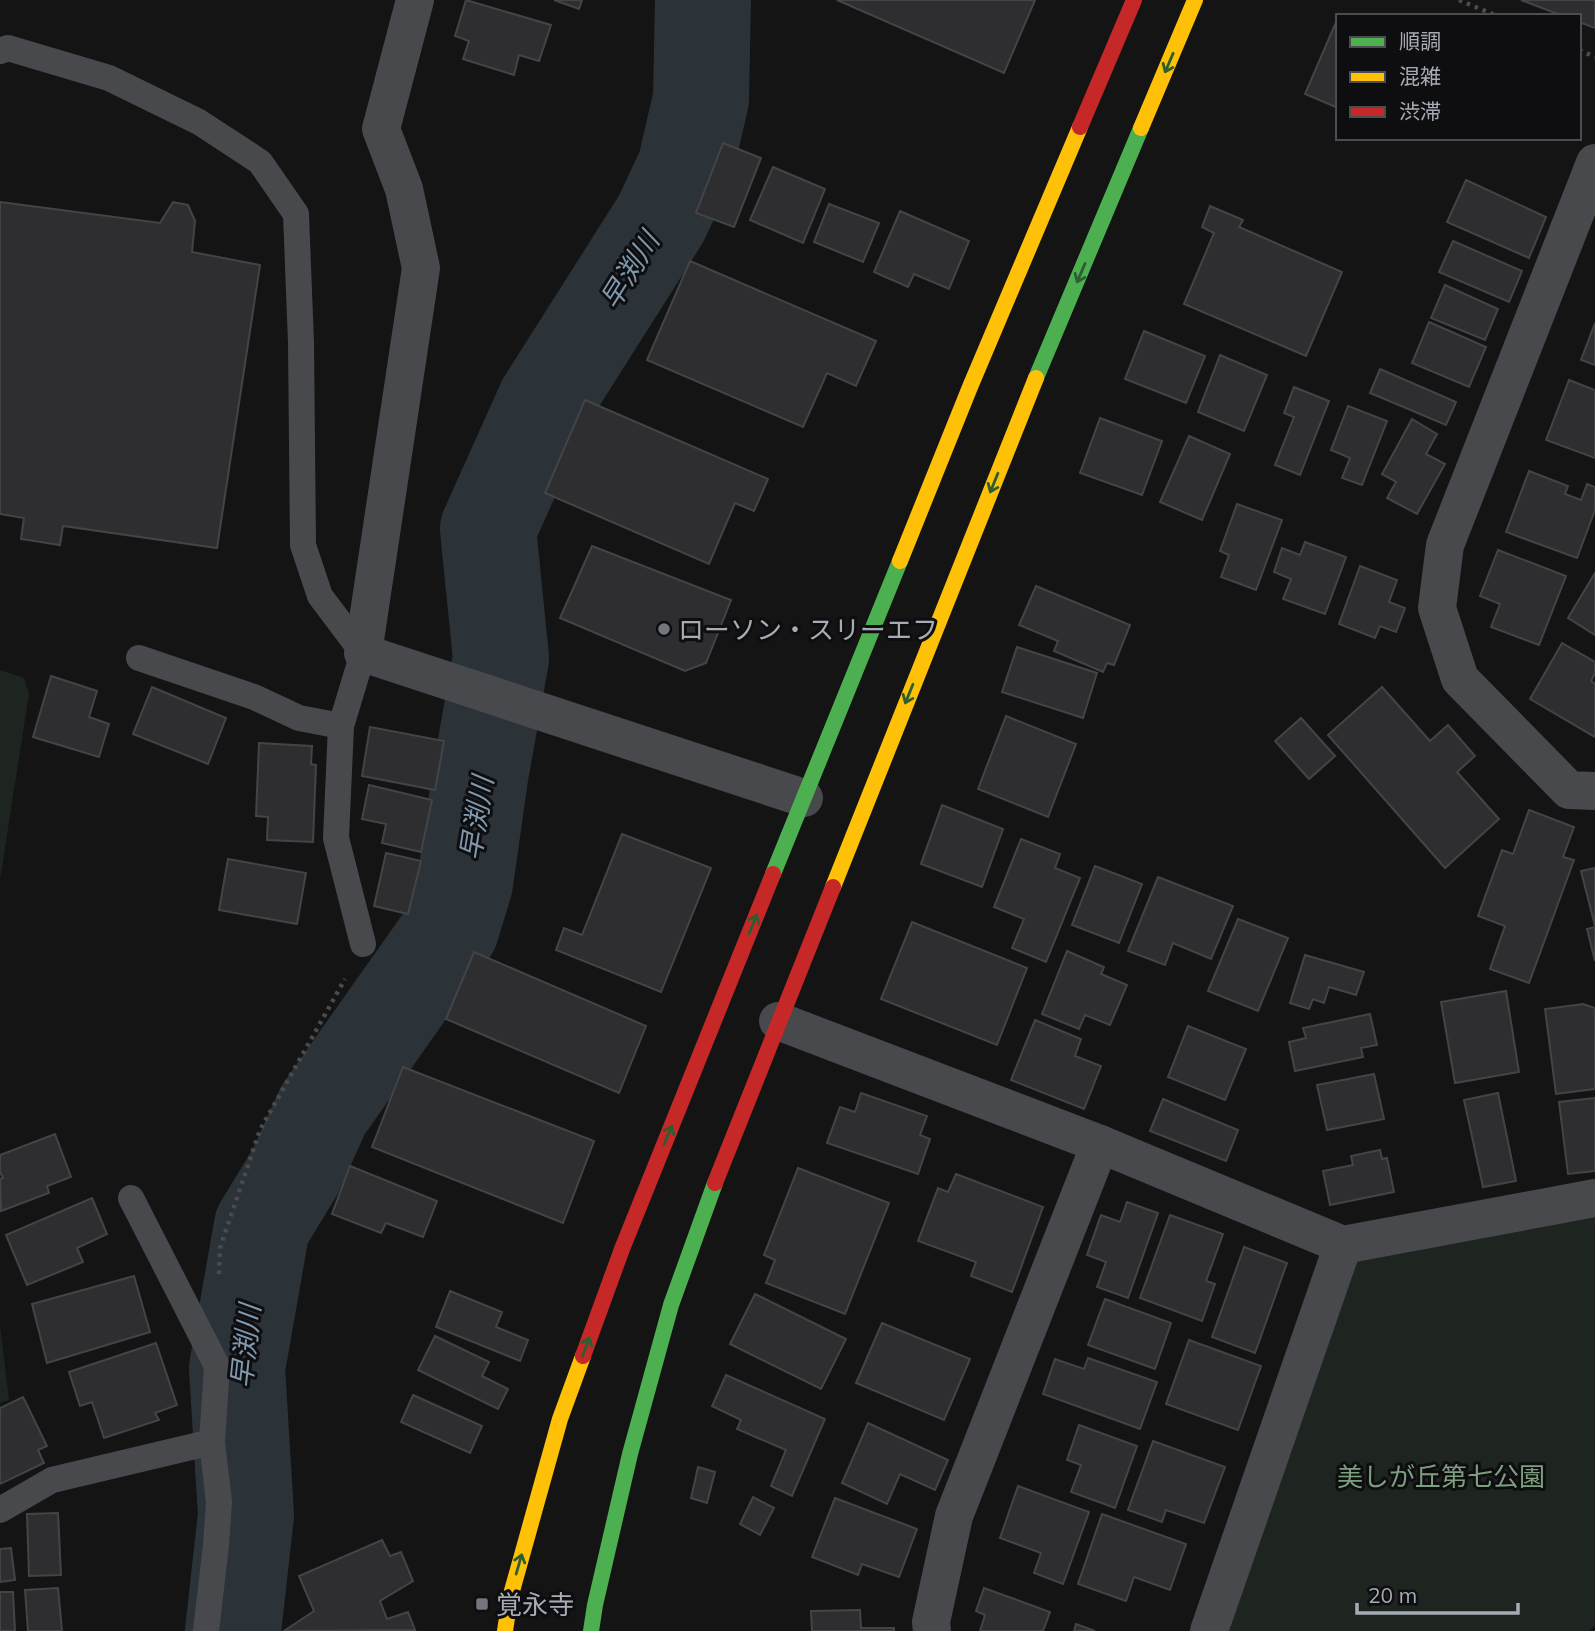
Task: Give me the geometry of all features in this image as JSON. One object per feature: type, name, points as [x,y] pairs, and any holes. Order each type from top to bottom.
[{"type":"main road","points":[[505,1631],[510,1598],[560,1419],[622,1249],[970,387],[1134,0]]},
{"type":"main road","points":[[591,1631],[629,1454],[671,1305],[723,1161],[1024,408],[1195,0]]},
{"type":"street","points":[[415,0],[381,129],[404,189],[421,268],[363,653],[804,798]]},
{"type":"street","points":[[1595,163],[1445,545],[1437,608],[1460,679],[1569,790],[1595,791]]},
{"type":"street","points":[[778,1020],[1100,1144],[1343,1245],[1595,1198]]},
{"type":"street","points":[[932,1631],[930,1622],[954,1516],[1100,1144]]},
{"type":"street","points":[[1209,1631],[1343,1245]]},
{"type":"lane","points":[[0,51],[8,48],[109,78],[199,122],[260,162],[296,214],[302,342],[303,545],[320,596],[363,653],[341,726],[336,838],[363,944]]},
{"type":"lane","points":[[139,657],[254,697],[299,718],[341,726]]},
{"type":"lane","points":[[131,1198],[217,1366],[212,1442],[219,1502],[206,1631]]},
{"type":"lane","points":[[0,1510],[52,1480],[212,1442]]},
{"type":"path","points":[[1459,0],[1492,14]]},
{"type":"path","points":[[219,1274],[220,1248],[260,1130],[363,944]]},
{"type":"green space","points":[[0,670],[24,678],[29,694],[0,880]]},
{"type":"green space","name":"美しが丘第七公園","points":[[1595,1212],[1595,1625],[1589,1631],[1227,1631],[1354,1256]]},
{"type":"green space","points":[[0,1325],[9,1400],[0,1403]]},
{"type":"building","points":[[466,0],[551,25],[539,61],[519,55],[514,75],[463,59],[469,41],[455,36]]},
{"type":"building","points":[[554,0],[582,0],[579,9]]},
{"type":"building","points":[[837,0],[1035,0],[1004,73]]},
{"type":"building","points":[[1521,0],[1595,0],[1595,28],[1581,23],[1581,14],[1558,14]]},
{"type":"building","points":[[1336,22],[1336,107],[1305,94]]},
{"type":"building","points":[[723,143],[761,158],[734,227],[696,213]]},
{"type":"building","points":[[773,167],[825,189],[803,243],[750,220]]},
{"type":"building","points":[[1466,180],[1546,217],[1529,258],[1447,222]]},
{"type":"building","points":[[0,202],[160,223],[173,202],[188,205],[195,221],[192,252],[260,265],[217,548],[63,526],[60,545],[21,539],[24,518],[0,514]]},
{"type":"building","points":[[829,204],[879,223],[863,262],[814,242]]},
{"type":"building","points":[[1210,206],[1243,220],[1239,227],[1342,272],[1306,356],[1184,304],[1214,233],[1202,227]]},
{"type":"building","points":[[900,211],[969,241],[949,289],[914,274],[908,287],[874,272]]},
{"type":"building","points":[[1453,241],[1522,271],[1509,302],[1439,272]]},
{"type":"building","points":[[690,261],[876,341],[856,386],[827,373],[803,427],[647,360]]},
{"type":"building","points":[[1445,285],[1498,309],[1485,340],[1431,318]]},
{"type":"building","points":[[1429,322],[1486,347],[1469,387],[1412,363]]},
{"type":"building","points":[[1595,323],[1595,365],[1581,360]]},
{"type":"building","points":[[1144,331],[1205,356],[1186,403],[1125,379]]},
{"type":"building","points":[[1220,355],[1267,375],[1244,431],[1198,412]]},
{"type":"building","points":[[1380,369],[1456,402],[1446,425],[1370,393]]},
{"type":"building","points":[[1569,380],[1595,390],[1595,458],[1546,440]]},
{"type":"building","points":[[1294,387],[1329,401],[1300,475],[1275,465],[1294,417],[1284,413]]},
{"type":"building","points":[[585,400],[768,479],[754,511],[735,503],[709,564],[545,493]]},
{"type":"building","points":[[1348,406],[1387,421],[1362,485],[1342,478],[1350,458],[1331,450]]},
{"type":"building","points":[[1100,418],[1162,441],[1142,495],[1080,473]]},
{"type":"building","points":[[1412,419],[1437,434],[1426,454],[1445,464],[1417,514],[1387,498],[1396,482],[1382,474]]},
{"type":"building","points":[[1189,436],[1230,454],[1202,520],[1160,502]]},
{"type":"building","points":[[1529,471],[1568,486],[1565,494],[1581,500],[1587,484],[1595,487],[1595,510],[1577,558],[1506,532]]},
{"type":"building","points":[[1237,504],[1282,520],[1256,590],[1221,577],[1229,555],[1220,551]]},
{"type":"building","points":[[1305,542],[1346,557],[1325,614],[1283,599],[1291,579],[1274,572],[1282,548],[1300,555]]},
{"type":"building","points":[[592,546],[731,600],[706,663],[685,671],[560,618]]},
{"type":"building","points":[[1498,550],[1566,576],[1539,645],[1491,627],[1500,604],[1480,596]]},
{"type":"building","points":[[1360,566],[1397,580],[1389,602],[1405,608],[1396,632],[1380,626],[1375,638],[1339,624]]},
{"type":"building","points":[[1595,573],[1595,635],[1568,618]]},
{"type":"building","points":[[1036,586],[1130,625],[1114,665],[1107,663],[1103,672],[1054,651],[1058,641],[1019,625]]},
{"type":"building","points":[[1562,643],[1595,662],[1595,673],[1591,681],[1595,684],[1595,737],[1530,699]]},
{"type":"building","points":[[1017,647],[1097,673],[1083,718],[1002,692]]},
{"type":"building","points":[[51,676],[97,691],[89,717],[109,724],[99,757],[33,737]]},
{"type":"building","points":[[152,687],[226,718],[208,764],[133,734]]},
{"type":"building","points":[[1382,687],[1430,741],[1448,725],[1475,756],[1457,772],[1499,819],[1445,868],[1328,735]]},
{"type":"building","points":[[1006,716],[1076,744],[1048,817],[978,789]]},
{"type":"building","points":[[1301,718],[1335,756],[1309,779],[1275,741]]},
{"type":"building","points":[[370,727],[444,741],[435,790],[362,776]]},
{"type":"building","points":[[259,743],[312,746],[311,764],[316,765],[313,842],[267,840],[268,817],[256,816]]},
{"type":"building","points":[[369,785],[432,800],[421,852],[382,843],[386,824],[362,819]]},
{"type":"building","points":[[942,805],[1003,829],[982,887],[921,864]]},
{"type":"building","points":[[1529,810],[1574,827],[1563,857],[1574,860],[1529,983],[1490,969],[1505,926],[1478,916],[1502,850],[1513,854]]},
{"type":"building","points":[[622,834],[711,868],[661,992],[556,950],[564,928],[582,935]]},
{"type":"building","points":[[1021,839],[1060,854],[1055,868],[1080,878],[1046,962],[1012,948],[1024,919],[994,907]]},
{"type":"building","points":[[386,853],[421,861],[408,914],[374,906]]},
{"type":"building","points":[[228,859],[306,873],[297,924],[219,910]]},
{"type":"building","points":[[1095,866],[1142,884],[1119,943],[1072,925]]},
{"type":"building","points":[[1595,868],[1595,926],[1581,871]]},
{"type":"building","points":[[1158,877],[1233,906],[1211,959],[1173,943],[1165,965],[1128,951]]},
{"type":"building","points":[[1238,919],[1288,938],[1258,1011],[1208,991]]},
{"type":"building","points":[[912,922],[1027,968],[997,1045],[881,999]]},
{"type":"building","points":[[1595,927],[1595,961],[1587,929]]},
{"type":"building","points":[[1067,951],[1104,967],[1101,974],[1127,985],[1110,1025],[1085,1015],[1079,1029],[1042,1014]]},
{"type":"building","points":[[474,952],[646,1026],[619,1093],[446,1019]]},
{"type":"building","points":[[1305,955],[1364,972],[1356,995],[1329,987],[1324,1003],[1313,999],[1309,1009],[1290,1003]]},
{"type":"building","points":[[1506,991],[1519,1072],[1455,1083],[1441,1002]]},
{"type":"building","points":[[1583,1004],[1595,1008],[1595,1089],[1556,1094],[1545,1009]]},
{"type":"building","points":[[1370,1014],[1377,1045],[1361,1048],[1363,1057],[1295,1071],[1289,1042],[1306,1038],[1303,1028]]},
{"type":"building","points":[[1035,1020],[1081,1039],[1075,1056],[1101,1066],[1084,1109],[1011,1080]]},
{"type":"building","points":[[1188,1026],[1246,1049],[1225,1100],[1168,1077]]},
{"type":"building","points":[[403,1067],[594,1141],[563,1223],[372,1147]]},
{"type":"building","points":[[1374,1074],[1384,1119],[1327,1130],[1317,1085]]},
{"type":"building","points":[[861,1093],[927,1116],[920,1135],[930,1139],[918,1174],[827,1143],[840,1107],[855,1112]]},
{"type":"building","points":[[1498,1093],[1516,1181],[1483,1187],[1464,1100]]},
{"type":"building","points":[[1595,1098],[1595,1171],[1568,1174],[1559,1102]]},
{"type":"building","points":[[1163,1099],[1238,1130],[1226,1161],[1150,1131]]},
{"type":"building","points":[[55,1134],[71,1177],[47,1186],[49,1193],[1,1211],[0,1179],[3,1178],[0,1172],[0,1155]]},
{"type":"building","points":[[1380,1150],[1382,1159],[1387,1158],[1394,1192],[1330,1205],[1323,1171],[1353,1165],[1351,1156]]},
{"type":"building","points":[[350,1166],[437,1201],[423,1237],[386,1223],[381,1233],[332,1214]]},
{"type":"building","points":[[798,1168],[889,1203],[845,1314],[766,1283],[775,1260],[764,1255]]},
{"type":"building","points":[[956,1174],[1043,1207],[1012,1292],[971,1276],[976,1262],[918,1241],[938,1188],[948,1192]]},
{"type":"building","points":[[92,1198],[107,1234],[77,1248],[83,1262],[27,1285],[6,1235]]},
{"type":"building","points":[[1127,1202],[1158,1213],[1128,1298],[1097,1287],[1106,1262],[1087,1255],[1101,1215],[1120,1222]]},
{"type":"building","points":[[1170,1215],[1223,1234],[1206,1281],[1215,1284],[1202,1321],[1140,1298]]},
{"type":"building","points":[[1244,1247],[1287,1263],[1255,1353],[1212,1337]]},
{"type":"building","points":[[134,1276],[150,1332],[47,1363],[32,1304]]},
{"type":"building","points":[[450,1291],[502,1312],[496,1327],[528,1340],[520,1361],[436,1327]]},
{"type":"building","points":[[755,1294],[846,1339],[821,1389],[730,1344]]},
{"type":"building","points":[[1105,1299],[1171,1323],[1155,1369],[1088,1345]]},
{"type":"building","points":[[882,1323],[970,1359],[944,1420],[856,1383]]},
{"type":"building","points":[[435,1336],[489,1362],[482,1376],[508,1389],[498,1409],[418,1370]]},
{"type":"building","points":[[1189,1340],[1261,1366],[1238,1430],[1166,1404]]},
{"type":"building","points":[[156,1343],[177,1405],[155,1413],[159,1420],[104,1438],[92,1402],[80,1406],[69,1372]]},
{"type":"building","points":[[1088,1358],[1157,1382],[1140,1429],[1043,1394],[1055,1359],[1084,1369]]},
{"type":"building","points":[[726,1375],[825,1419],[792,1496],[771,1486],[786,1450],[737,1429],[741,1420],[712,1406]]},
{"type":"building","points":[[413,1395],[482,1426],[470,1453],[401,1422]]},
{"type":"building","points":[[23,1397],[47,1446],[38,1450],[44,1463],[0,1484],[0,1408]]},
{"type":"building","points":[[868,1423],[948,1460],[935,1490],[900,1474],[887,1504],[842,1483]]},
{"type":"building","points":[[1079,1425],[1137,1446],[1115,1508],[1071,1492],[1081,1465],[1067,1460]]},
{"type":"building","points":[[1153,1441],[1225,1467],[1204,1523],[1166,1510],[1162,1522],[1128,1510]]},
{"type":"building","points":[[698,1467],[715,1472],[707,1503],[691,1498]]},
{"type":"building","points":[[1018,1486],[1089,1512],[1063,1584],[1034,1573],[1041,1553],[1000,1538]]},
{"type":"building","points":[[753,1497],[774,1508],[760,1535],[740,1524]]},
{"type":"building","points":[[835,1498],[917,1529],[899,1577],[862,1564],[858,1575],[812,1557]]},
{"type":"building","points":[[58,1513],[61,1575],[29,1576],[27,1514]]},
{"type":"building","points":[[1102,1514],[1186,1544],[1170,1590],[1134,1577],[1126,1601],[1078,1584]]},
{"type":"building","points":[[382,1540],[390,1556],[401,1552],[413,1581],[380,1601],[387,1619],[408,1612],[415,1630],[284,1631],[314,1611],[299,1576]]},
{"type":"building","points":[[11,1548],[15,1580],[0,1582],[0,1549]]},
{"type":"building","points":[[58,1588],[62,1631],[28,1631],[25,1590]]},
{"type":"building","points":[[984,1588],[1050,1612],[1043,1631],[980,1631],[985,1615],[976,1611]]},
{"type":"building","points":[[0,1592],[13,1592],[15,1631],[0,1631]]},
{"type":"building","points":[[860,1610],[861,1628],[894,1628],[894,1631],[812,1631],[811,1611]]},
{"type":"building","points":[[1076,1624],[1095,1631],[1074,1631]]},
{"type":"waterway","name":"早渕川","points":[[233,1631],[246,1515],[237,1368],[262,1226],[295,1172],[323,1110],[451,929],[465,883],[501,658],[488,529],[545,402],[661,219],[685,168],[701,99],[703,0]]},
{"type":"traffic: fast","points":[[1036,378],[1141,128]]},
{"type":"traffic: fast","points":[[773,874],[900,561]]},
{"type":"traffic: fast","points":[[591,1631],[630,1454],[671,1305],[715,1183]]},
{"type":"traffic: slow","points":[[1141,128],[1195,0]]},
{"type":"traffic: slow","points":[[900,561],[1080,127]]},
{"type":"traffic: slow","points":[[833,887],[1036,378]]},
{"type":"traffic: slow","points":[[505,1631],[510,1598],[560,1419],[583,1356]]},
{"type":"traffic: jam","points":[[1080,127],[1134,0]]},
{"type":"traffic: jam","points":[[583,1356],[622,1249],[773,874]]},
{"type":"traffic: jam","points":[[715,1183],[833,887]]},
{"type":"place","name":"ローソン・スリーエフ","points":[[664,629]]},
{"type":"place","name":"覚永寺","points":[[482,1604]]}]
